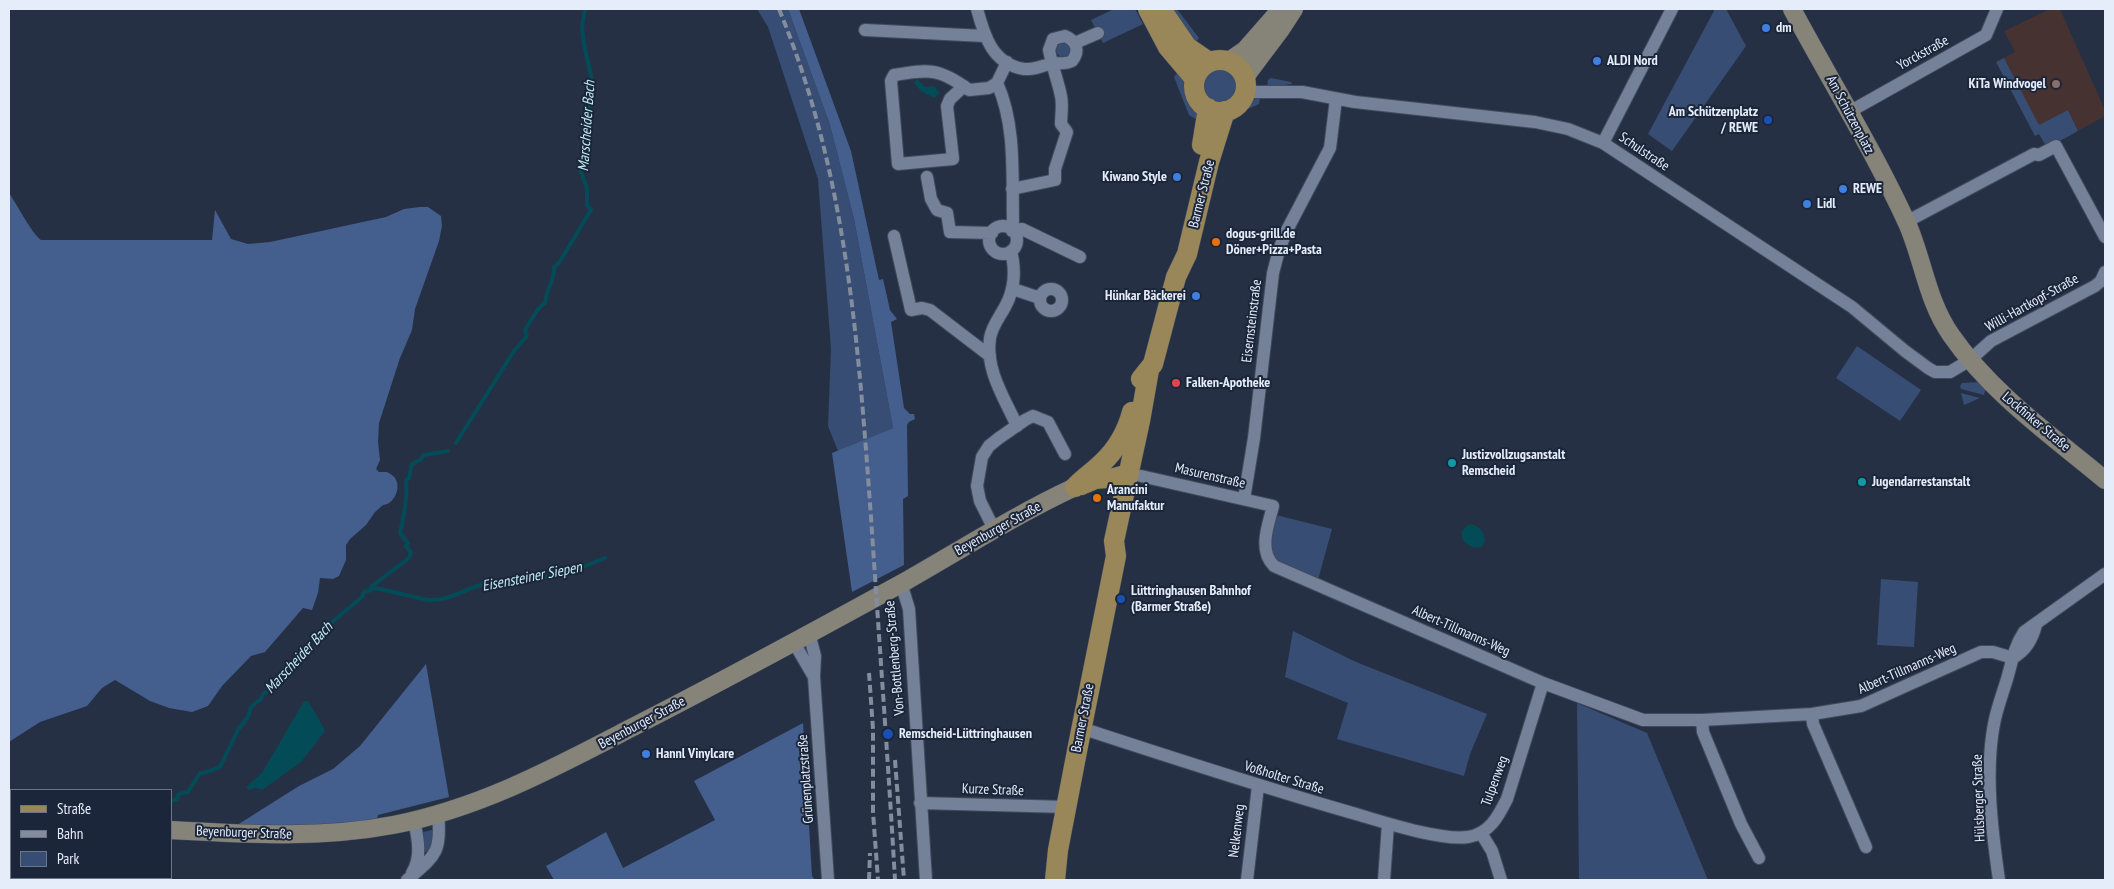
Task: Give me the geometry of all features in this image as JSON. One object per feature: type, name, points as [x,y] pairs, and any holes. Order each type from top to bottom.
[{"type":"main road","points":[[1148,9],[1168,47],[1195,79]]},
{"type":"main road","points":[[1161,9],[1187,47],[1241,70],[1245,84]]},
{"type":"main road","points":[[1281,9],[1245,50],[1219,62],[1203,66],[1195,79],[1195,89],[1198,98],[1216,110],[1236,106],[1245,84],[1294,9]]},
{"type":"main road","name":"Am Schützenplatz","points":[[1792,9],[1849,112],[1906,222],[1939,316],[1950,335],[1970,360]]},
{"type":"main road","name":"Barmer Straße","points":[[1055,880],[1066,807],[1116,556],[1125,544],[1151,367],[1176,277],[1187,254],[1214,146],[1216,110]]},
{"type":"main road","name":"Lockfinker Straße","points":[[1970,360],[2009,400],[2105,480]]},
{"type":"main road","points":[[1075,487],[1103,462],[1122,437],[1130,421],[1141,378],[1151,367]]},
{"type":"main road","points":[[1094,470],[1102,467],[1116,466],[1135,475]]},
{"type":"main road","points":[[1075,487],[1095,479],[1105,478],[1111,480],[1135,475]]},
{"type":"main road","name":"Beyenburger Straße","points":[[172,830],[258,835],[309,835],[344,832],[414,820],[482,799],[564,764],[901,583],[994,529],[1075,487]]},
{"type":"street","points":[[978,9],[984,36],[993,52],[1007,62],[1024,69],[1037,68],[1052,63],[1066,64],[1072,61],[1077,49],[1075,43],[1065,36],[1053,39],[1048,50],[1052,63],[1062,98],[1060,124],[1067,132],[1054,169],[1055,180],[1012,188]]},
{"type":"street","points":[[1604,143],[1672,9]]},
{"type":"street","name":"Yorckstraße","points":[[1849,112],[1986,35],[1997,9]]},
{"type":"street","points":[[865,30],[984,36]]},
{"type":"street","points":[[1075,43],[1098,33]]},
{"type":"street","points":[[964,86],[950,100],[947,106],[953,159],[898,164],[891,81],[894,75],[933,71],[944,74],[964,86],[968,90],[989,88],[997,83],[1007,62]]},
{"type":"street","points":[[992,233],[990,242],[994,250],[1002,254],[1011,251],[1016,243],[1016,236],[1012,230],[1009,125],[1004,99],[997,83]]},
{"type":"street","name":"Schulstraße","points":[[1245,84],[1336,99],[1535,122],[1568,129],[1604,143],[1852,306],[1928,368],[1943,373],[1950,372],[1970,360]]},
{"type":"street","name":"Eisernsteinstraße","points":[[1244,499],[1254,438],[1273,273],[1286,232],[1330,148],[1336,99]]},
{"type":"street","points":[[1906,222],[2034,154],[2039,155],[2056,146],[2105,237]]},
{"type":"street","points":[[927,177],[931,199],[937,210],[947,213],[950,232],[992,233],[1001,227],[1012,230],[1022,229],[1080,257]]},
{"type":"street","points":[[894,236],[911,310],[922,308],[930,310],[990,356]]},
{"type":"street","points":[[1011,251],[1015,274],[1013,289],[991,333],[990,356],[994,377],[1018,426]]},
{"type":"street","name":"Willi-Hartkopf-Straße","points":[[1970,360],[1992,341],[2095,286],[2101,281],[2105,272]]},
{"type":"street","points":[[1013,289],[1040,298]]},
{"type":"street","points":[[994,529],[980,501],[977,486],[978,470],[982,457],[989,446],[1033,416],[1048,422],[1066,454]]},
{"type":"street","name":"Masurenstraße","points":[[1135,475],[1272,506]]},
{"type":"street","name":"Albert-Tillmanns-Weg","points":[[1272,506],[1265,549],[1268,558],[1274,566],[1543,683],[1643,720],[1702,720],[1812,714],[1861,706],[1981,652],[1994,652],[2013,658]]},
{"type":"street","name":"Hülsberger Straße","points":[[1999,880],[1992,812],[1991,755],[1995,719],[2013,658],[2023,652],[2032,638],[2036,625],[2045,616],[2105,574]]},
{"type":"street","name":"Von-Bottlenberg-Straße","points":[[901,583],[909,609],[926,880]]},
{"type":"street","name":"Grünenplatzstraße","points":[[809,633],[815,656],[814,677],[828,880]]},
{"type":"street","name":"Grünenplatzstraße","points":[[793,641],[814,677]]},
{"type":"street","name":"Tulpenweg","points":[[1481,833],[1490,827],[1507,799],[1543,683]]},
{"type":"street","points":[[1812,714],[1813,724],[1866,847]]},
{"type":"street","points":[[1702,720],[1703,732],[1741,824],[1759,858]]},
{"type":"street","name":"Voßholter Straße","points":[[1081,728],[1258,786],[1388,824],[1453,837],[1467,837],[1481,833]]},
{"type":"street","name":"Nelkenweg","points":[[1246,880],[1258,786]]},
{"type":"street","name":"Kurze Straße","points":[[920,803],[1066,807]]},
{"type":"street","points":[[408,879],[427,864],[437,850],[440,833],[438,814]]},
{"type":"street","points":[[408,879],[417,865],[419,843],[414,820]]},
{"type":"street","points":[[1384,880],[1388,824]]},
{"type":"street","points":[[1481,833],[1492,851],[1501,880]]},
{"type":"shaded area","points":[[788,9],[799,9],[851,151],[879,280],[883,279],[890,310],[897,319],[891,322],[904,408],[910,414],[914,414],[915,419],[907,425],[908,496],[903,499],[904,565],[852,592],[832,453],[893,428],[854,219],[830,125]]},
{"type":"shaded area","name":"KiTa Windvogel","points":[[2050,9],[2060,9],[2105,110],[2105,116],[2078,131],[2068,110],[2039,126],[2004,58],[2015,52],[2004,31]]},
{"type":"shaded area","points":[[917,79],[925,87],[934,86],[940,93],[934,98],[921,91],[914,83]]},
{"type":"shaded area","points":[[9,193],[28,225],[41,240],[212,240],[215,210],[231,239],[248,244],[270,242],[386,217],[404,209],[428,207],[441,216],[442,226],[439,241],[415,309],[412,330],[400,358],[379,423],[378,442],[380,460],[376,469],[379,472],[387,472],[395,477],[397,492],[395,496],[390,502],[375,512],[366,525],[350,539],[346,545],[346,560],[339,576],[333,579],[320,578],[318,593],[312,610],[303,608],[265,652],[251,656],[222,686],[208,706],[192,712],[169,708],[150,701],[115,680],[102,688],[87,706],[40,722],[9,742]]},
{"type":"shaded area","points":[[1471,524],[1480,528],[1483,533],[1485,542],[1481,547],[1469,545],[1462,538],[1463,530]]},
{"type":"shaded area","points":[[426,664],[449,797],[378,815],[377,819],[336,826],[234,827],[299,786],[333,769],[360,746]]},
{"type":"shaded area","points":[[304,701],[308,701],[325,730],[323,734],[301,762],[262,790],[255,788],[249,790],[246,787],[262,773]]},
{"type":"shaded area","points":[[803,723],[812,876],[815,880],[554,880],[546,866],[606,832],[623,868],[715,820],[694,781]]},
{"type":"shaded area","points":[[36,879],[79,879],[79,880]]},
{"type":"green space","points":[[757,9],[788,9],[830,125],[854,219],[893,428],[838,451],[828,426],[831,349],[818,179],[768,27]]},
{"type":"green space","points":[[1114,9],[1135,9],[1143,24],[1103,43],[1091,20]]},
{"type":"green space","points":[[1170,9],[1177,9],[1199,38],[1193,47]]},
{"type":"green space","points":[[1715,9],[1726,9],[1746,46],[1672,151],[1648,134]]},
{"type":"green space","points":[[1060,43],[1066,43],[1070,50],[1066,57],[1060,57],[1056,53],[1056,47]]},
{"type":"green space","points":[[2004,58],[2039,125],[2068,110],[2078,131],[2047,148],[2039,134],[2035,136],[1996,62]]},
{"type":"green space","points":[[1182,67],[1202,123],[1189,115],[1174,77]]},
{"type":"green space","points":[[1220,68],[1232,74],[1238,86],[1232,98],[1220,104],[1208,98],[1202,86],[1208,74]]},
{"type":"green space","points":[[1271,78],[1291,82],[1292,84],[1267,87],[1268,80]]},
{"type":"green space","points":[[1260,97],[1259,104],[1244,111],[1232,122],[1230,117],[1247,103]]},
{"type":"green space","points":[[1857,346],[1921,390],[1900,421],[1836,378]]},
{"type":"green space","points":[[1979,382],[1986,387],[1984,395],[1961,389],[1960,386],[1962,383]]},
{"type":"green space","points":[[1961,393],[1980,398],[1964,405]]},
{"type":"green space","points":[[1276,515],[1332,529],[1318,580],[1282,565],[1276,560],[1272,544]]},
{"type":"green space","points":[[1881,579],[1918,582],[1914,647],[1877,645]]},
{"type":"green space","points":[[1293,631],[1356,662],[1487,714],[1470,754],[1464,776],[1337,739],[1348,703],[1285,677]]},
{"type":"green space","points":[[1577,703],[1647,733],[1708,880],[1579,880]]},
{"type":"green space","points":[[432,830],[434,839],[428,852],[425,852],[423,832]]},
{"type":"waterway","name":"Marscheider Bach","points":[[456,443],[514,351],[527,336],[525,330],[538,309],[545,303],[554,267],[559,263],[591,210],[587,205],[587,189],[581,172],[590,104],[591,76],[582,27],[585,9]]},
{"type":"waterway","name":"Marscheider Bach","points":[[172,801],[177,799],[179,794],[188,792],[200,773],[220,767],[238,730],[248,717],[251,707],[261,699],[263,694],[273,688],[318,634],[362,597],[364,592],[371,590],[371,587],[409,558],[411,553],[406,546],[408,543],[400,533],[406,499],[406,480],[409,478],[412,464],[420,460],[424,455],[448,451]]},
{"type":"waterway","name":"Eisensteiner Siepen","points":[[371,587],[428,600],[436,600],[444,599],[484,584],[556,575],[605,558]]},
{"type":"railway","points":[[779,9],[802,71],[820,133],[835,196],[846,259],[861,387],[895,880]]},
{"type":"railway","points":[[869,673],[873,729],[873,812],[878,880]]},
{"type":"railway","points":[[895,760],[904,880]]},
{"type":"railway","points":[[869,880],[870,853]]},
{"type":"place","name":"dm","points":[[1766,28]]},
{"type":"place","name":"ALDI Nord","points":[[1597,61]]},
{"type":"place","name":"KiTa Windvogel","points":[[2056,84]]},
{"type":"place","name":"Am Schützenplatz / REWE","points":[[1768,120]]},
{"type":"place","name":"Kiwano Style","points":[[1177,177]]},
{"type":"place","name":"REWE","points":[[1843,189]]},
{"type":"place","name":"Lidl","points":[[1807,204]]},
{"type":"place","name":"dogus-grill.de Döner+Pizza+Pasta","points":[[1216,242]]},
{"type":"place","name":"Hünkar Bäckerei","points":[[1196,296]]},
{"type":"place","name":"Falken-Apotheke","points":[[1176,383]]},
{"type":"place","name":"Justizvollzugsanstalt Remscheid","points":[[1452,463]]},
{"type":"place","name":"Jugendarrestanstalt","points":[[1862,482]]},
{"type":"place","name":"Arancini Manufaktur","points":[[1097,498]]},
{"type":"place","name":"Lüttringhausen Bahnhof (Barmer Straße)","points":[[1121,599]]},
{"type":"place","name":"Remscheid-Lüttringhausen","points":[[888,734]]},
{"type":"place","name":"Hannl Vinylcare","points":[[646,754]]}]
